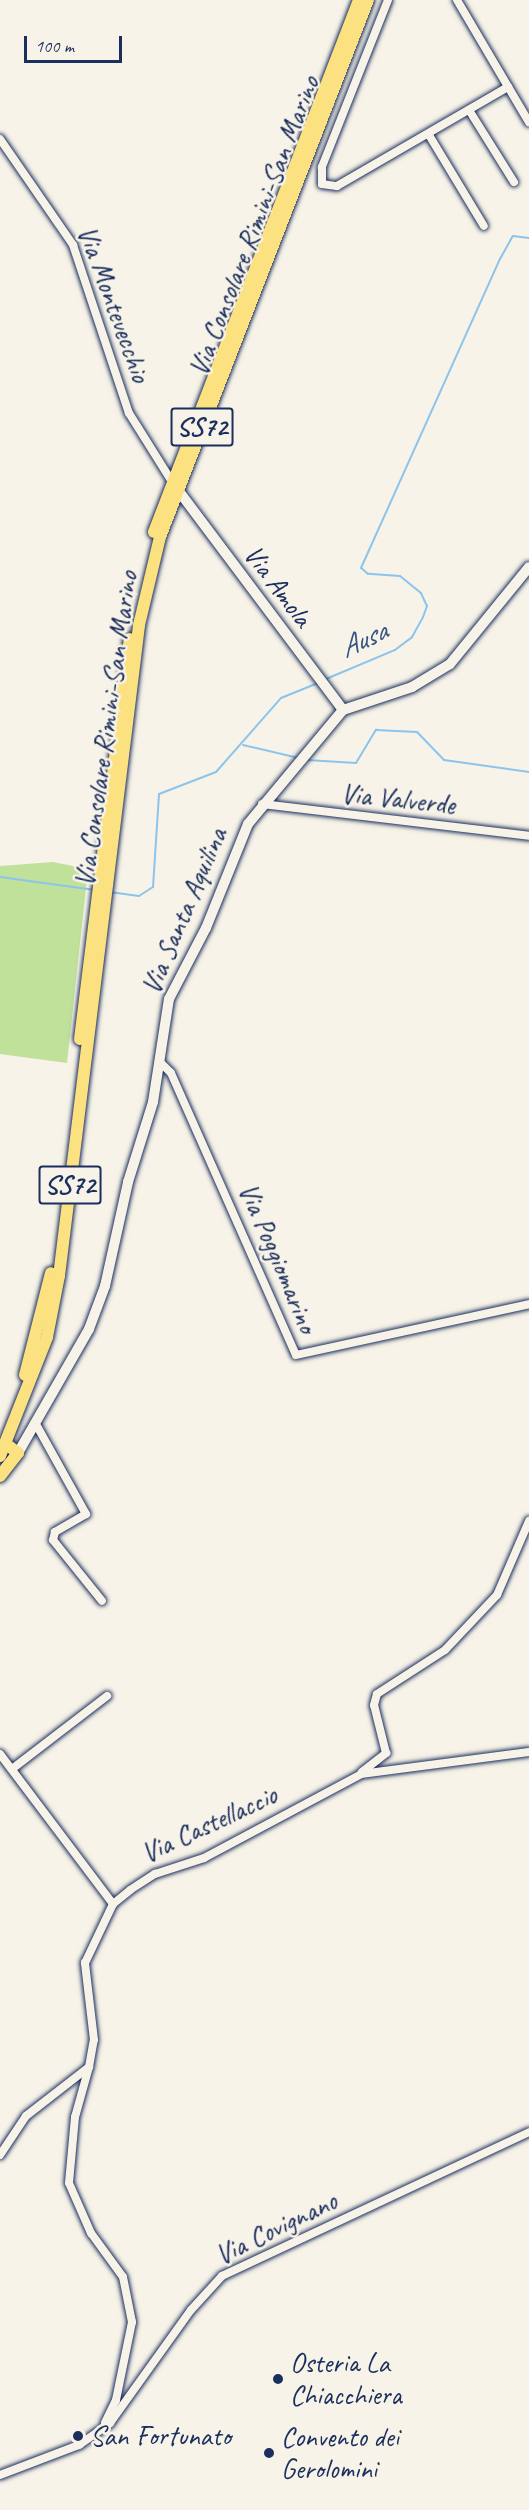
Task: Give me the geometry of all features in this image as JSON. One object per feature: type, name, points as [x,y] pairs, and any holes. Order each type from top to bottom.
[{"type":"main road","name":"Via Consolare Rimini-San Marino","points":[[0,1476],[38,1335],[51,1273],[105,873],[132,623],[174,485],[358,0]]},
{"type":"main road","name":"Via Consolare Rimini-San Marino","points":[[174,485],[368,0]]},
{"type":"street","points":[[388,0],[318,179],[337,186],[429,135],[508,87]]},
{"type":"street","points":[[457,0],[529,122]]},
{"type":"street","points":[[469,110],[514,182]]},
{"type":"street","points":[[429,135],[484,226]]},
{"type":"street","name":"Via Montevecchio","points":[[0,139],[73,245],[129,413],[174,485]]},
{"type":"street","name":"Via Amola","points":[[174,485],[343,710]]},
{"type":"street","name":"Via Santa Aquilina","points":[[7,1448],[37,1426],[88,1329],[105,1286],[161,1063],[176,981],[262,804],[298,766],[308,748],[343,710],[411,687],[442,670],[529,567]]},
{"type":"street","name":"Via Valverde","points":[[262,804],[529,836]]},
{"type":"street","name":"Via Poggiomarino","points":[[161,1063],[171,1073],[296,1355],[529,1304]]},
{"type":"street","points":[[37,1426],[86,1514],[55,1532],[53,1540],[102,1601]]},
{"type":"street","points":[[360,1774],[386,1753],[374,1705],[377,1694],[445,1650],[497,1595],[529,1521]]},
{"type":"street","points":[[12,1769],[107,1696]]},
{"type":"street","name":"Via Castellaccio","points":[[102,2428],[116,2400],[132,2322],[123,2277],[91,2233],[69,2183],[75,2117],[94,2040],[85,1962],[113,1904],[155,1874],[204,1858],[360,1774],[529,1752]]},
{"type":"street","points":[[0,1754],[113,1904]]},
{"type":"street","points":[[0,2155],[26,2116],[89,2067]]},
{"type":"street","name":"Via Covignano","points":[[0,2475],[79,2445],[102,2428],[222,2276],[529,2132]]},
{"type":"green space","points":[[53,862],[88,869],[67,1063],[0,1054],[0,866]]},
{"type":"waterway","name":"Ausa","points":[[326,679],[395,650],[412,637],[423,617],[427,606],[421,593],[400,576],[368,574],[361,568],[500,259],[513,236],[529,238]]},
{"type":"waterway","name":"Ausa","points":[[110,892],[139,896],[153,887],[159,794],[216,772],[281,698],[318,683]]},
{"type":"waterway","points":[[307,760],[356,763],[376,730],[417,732],[444,760],[529,772]]},
{"type":"waterway","points":[[243,745],[299,758]]},
{"type":"waterway","name":"Ausa","points":[[0,877],[95,890]]},
{"type":"place","name":"Osteria La Chiacchiera","points":[[278,2379]]},
{"type":"place","name":"San Fortunato","points":[[78,2436]]},
{"type":"place","name":"Convento dei Gerolomini","points":[[269,2453]]}]
